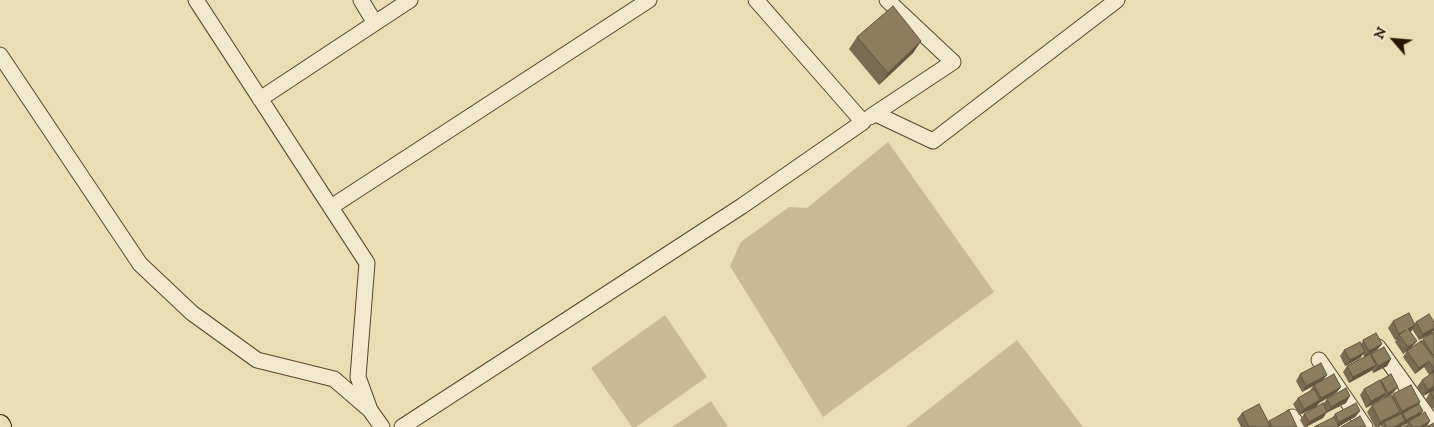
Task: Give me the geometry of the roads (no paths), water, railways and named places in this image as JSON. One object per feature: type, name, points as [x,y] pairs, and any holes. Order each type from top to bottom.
[{"type":"street","points":[[196,0],[367,263],[358,377],[370,410]]},
{"type":"street","points":[[361,0],[375,23]]},
{"type":"street","points":[[260,99],[410,0]]},
{"type":"street","points":[[331,207],[649,0]]},
{"type":"street","points":[[756,0],[869,118],[933,141],[1117,0]]},
{"type":"street","points":[[402,427],[742,206],[953,62],[887,0]]},
{"type":"street","points":[[0,55],[140,264],[146,270],[192,313],[257,360],[334,379],[370,410],[382,427]]},
{"type":"street","points":[[1371,338],[1434,425]]},
{"type":"street","points":[[1318,360],[1366,427]]}]
